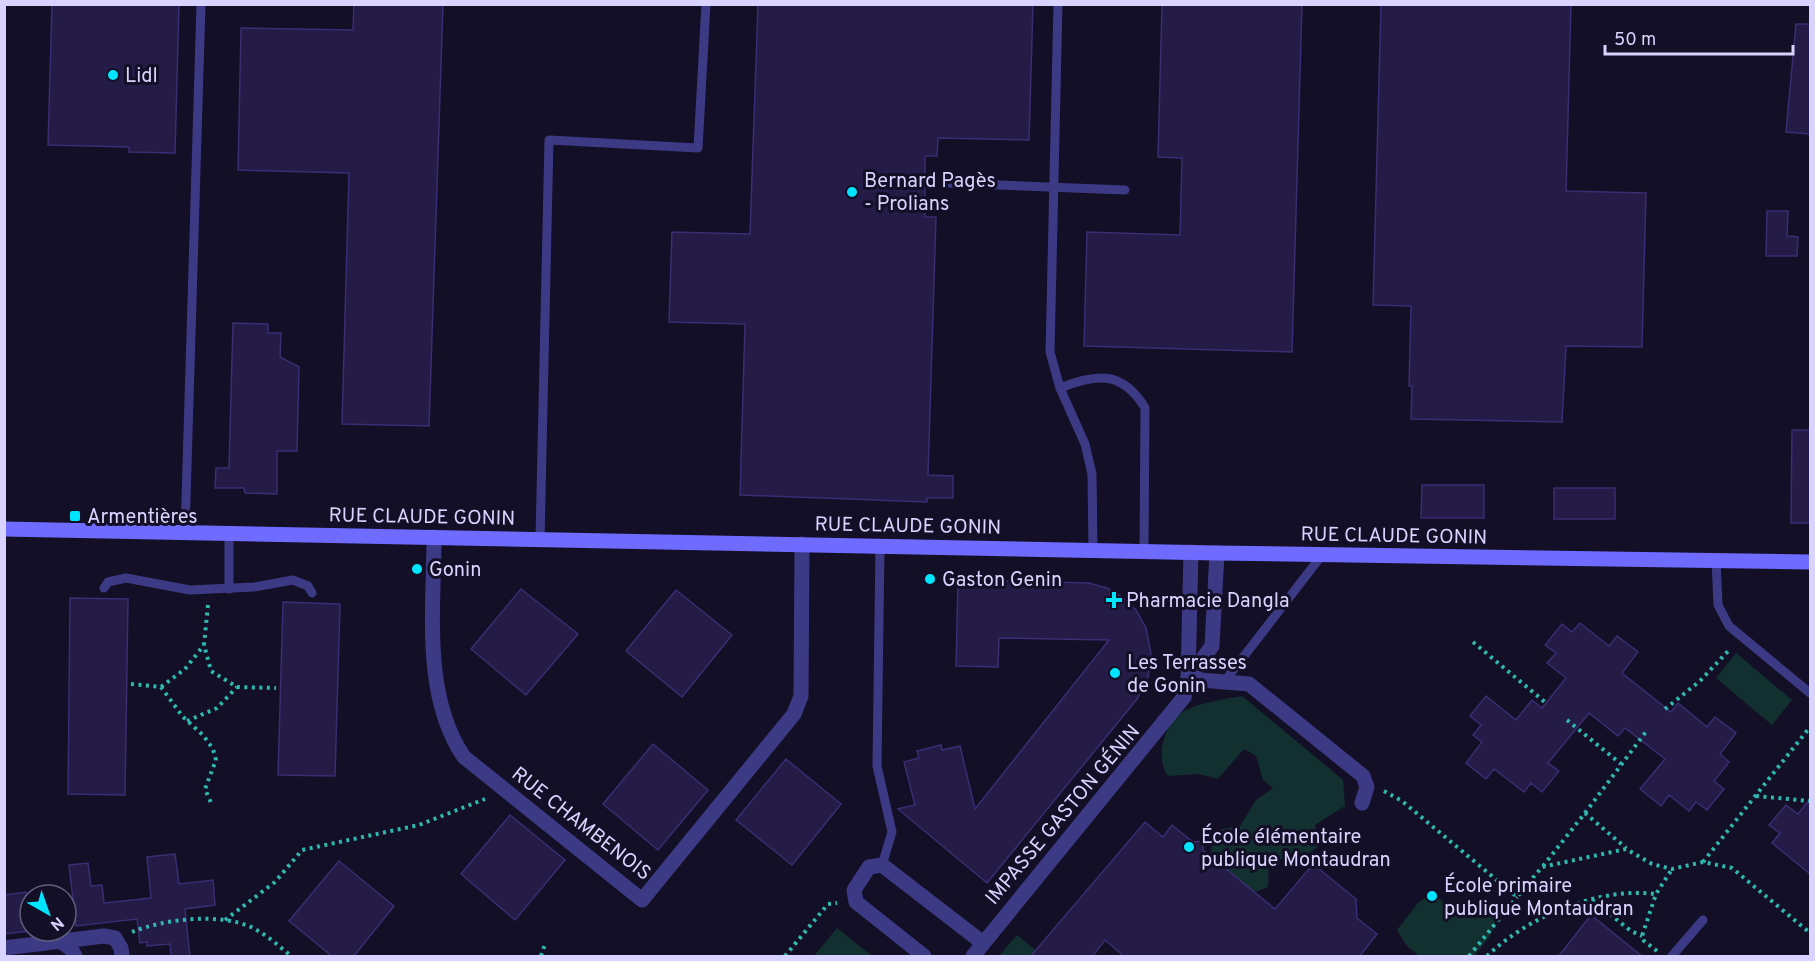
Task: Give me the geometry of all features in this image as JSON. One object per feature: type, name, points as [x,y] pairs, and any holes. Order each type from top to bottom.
[{"type":"street","name":"RUE CLAUDE GONIN","points":[[4,529],[1144,552],[1810,562]]},
{"type":"street","name":"RUE CHAMBENOIS","points":[[434,537],[434,657],[448,729],[464,757],[642,900],[794,714],[801,696],[802,544]]},
{"type":"street","name":"IMPASSE GASTON GÉNIN","points":[[973,957],[1184,697],[1188,679],[1191,552]]},
{"type":"street","name":"IMPASSE GASTON GÉNIN","points":[[1188,679],[1212,646],[1217,553]]},
{"type":"street","points":[[1188,679],[1250,684],[1363,776],[1367,787],[1362,803]]},
{"type":"street","points":[[924,957],[856,902],[854,890],[869,867],[882,865],[983,943]]},
{"type":"street","points":[[78,939],[104,936],[115,938],[121,948],[122,957]]},
{"type":"street","points":[[4,948],[44,943]]},
{"type":"street","points":[[63,943],[71,949],[75,957]]},
{"type":"lane","points":[[185,532],[201,4]]},
{"type":"lane","points":[[540,539],[549,140],[698,148],[706,4]]},
{"type":"lane","points":[[1058,4],[1050,352],[1059,388],[1085,444],[1092,474],[1093,551]]},
{"type":"lane","points":[[948,183],[1125,190]]},
{"type":"lane","points":[[1059,388],[1082,379],[1116,380],[1134,390],[1145,408],[1144,552]]},
{"type":"lane","points":[[228,589],[229,533]]},
{"type":"lane","points":[[880,546],[877,766],[892,832],[882,865]]},
{"type":"lane","points":[[1224,682],[1322,555]]},
{"type":"lane","points":[[1716,560],[1718,605],[1729,626],[1810,693]]},
{"type":"lane","points":[[104,588],[108,582],[126,578],[169,588],[210,590],[293,580],[308,586],[312,593]]},
{"type":"lane","points":[[1672,957],[1703,920]]},
{"type":"path","points":[[210,590],[204,645],[211,671],[237,687],[276,688]]},
{"type":"path","points":[[1665,709],[1713,670],[1740,636]]},
{"type":"path","points":[[1473,642],[1546,703]]},
{"type":"path","points":[[131,684],[160,687],[185,669],[204,645]]},
{"type":"path","points":[[160,687],[187,721],[203,735],[215,755],[205,789],[212,805]]},
{"type":"path","points":[[187,721],[217,708],[237,687]]},
{"type":"path","points":[[1567,720],[1621,764]]},
{"type":"path","points":[[1703,862],[1810,727]]},
{"type":"path","points":[[1469,957],[1585,813],[1648,729]]},
{"type":"path","points":[[1363,776],[1402,801],[1517,897]]},
{"type":"path","points":[[225,920],[275,882],[302,850],[419,825],[489,796],[513,796]]},
{"type":"path","points":[[1755,796],[1810,801]]},
{"type":"path","points":[[1585,813],[1626,849],[1652,864],[1672,869],[1703,862],[1732,868],[1810,933]]},
{"type":"path","points":[[1542,867],[1626,849]]},
{"type":"path","points":[[1642,936],[1656,894],[1672,869]]},
{"type":"path","points":[[1487,957],[1513,936],[1565,908],[1636,891],[1656,894]]},
{"type":"path","points":[[1592,900],[1631,931],[1642,936],[1644,941],[1665,957]]},
{"type":"path","points":[[785,957],[828,904],[856,902]]},
{"type":"path","points":[[115,938],[137,930],[195,918],[225,920],[252,927],[291,957]]},
{"type":"path","points":[[541,957],[545,944]]},
{"type":"green space","points":[[1736,653],[1792,700],[1772,725],[1716,678]]},
{"type":"green space","points":[[1242,696],[1343,780],[1345,806],[1315,825],[1317,847],[1301,860],[1269,859],[1268,887],[1255,892],[1217,880],[1210,867],[1212,837],[1222,829],[1240,826],[1256,800],[1273,788],[1263,780],[1256,756],[1244,749],[1218,779],[1199,774],[1168,776],[1162,760],[1167,731],[1179,715],[1199,705]]},
{"type":"green space","points":[[1432,893],[1447,905],[1452,916],[1464,906],[1475,919],[1482,909],[1493,904],[1496,919],[1492,932],[1474,956],[1419,956],[1406,945],[1397,930],[1418,903]]},
{"type":"green space","points":[[837,928],[872,956],[814,956]]},
{"type":"green space","points":[[1017,935],[1043,956],[999,956]]},
{"type":"building","name":"Lidl","points":[[52,4],[179,4],[175,153],[129,152],[129,147],[48,145]]},
{"type":"building","points":[[354,4],[443,4],[429,426],[342,424],[349,173],[238,170],[241,28],[353,30]]},
{"type":"building","points":[[758,4],[1033,4],[1029,140],[938,138],[937,156],[925,156],[925,217],[936,217],[928,475],[953,476],[953,498],[927,498],[927,502],[740,495],[745,324],[669,322],[672,232],[750,234]]},
{"type":"building","points":[[1162,4],[1302,4],[1292,352],[1084,346],[1087,232],[1180,235],[1182,158],[1158,157]]},
{"type":"building","points":[[1381,4],[1571,4],[1566,191],[1646,193],[1642,347],[1566,346],[1562,422],[1411,419],[1412,386],[1409,386],[1411,306],[1373,305]]},
{"type":"building","points":[[1796,24],[1810,24],[1810,134],[1786,132]]},
{"type":"building","points":[[1767,211],[1788,211],[1787,236],[1798,237],[1797,256],[1766,256]]},
{"type":"building","points":[[233,323],[268,324],[268,333],[281,333],[280,357],[299,367],[297,451],[277,451],[277,494],[245,493],[244,488],[215,488],[216,468],[229,468]]},
{"type":"building","points":[[1792,430],[1810,430],[1810,523],[1791,523]]},
{"type":"building","points":[[1422,485],[1484,485],[1484,518],[1421,518]]},
{"type":"building","points":[[1554,488],[1615,488],[1615,519],[1554,519]]},
{"type":"building","points":[[958,580],[1089,583],[1107,588],[1122,597],[1136,610],[1146,628],[1151,653],[1148,677],[1137,699],[987,883],[898,809],[915,805],[904,762],[919,758],[917,751],[941,745],[942,750],[960,746],[975,809],[1109,640],[999,638],[998,667],[956,666]]},
{"type":"building","points":[[521,589],[578,634],[526,695],[471,649]]},
{"type":"building","points":[[676,590],[732,635],[682,697],[626,651]]},
{"type":"building","points":[[70,598],[128,599],[125,795],[68,794]]},
{"type":"building","points":[[283,602],[340,604],[335,776],[278,775]]},
{"type":"building","points":[[1580,623],[1609,646],[1617,636],[1638,652],[1622,673],[1671,712],[1678,703],[1707,727],[1715,717],[1736,733],[1720,754],[1729,762],[1714,781],[1724,789],[1707,810],[1696,802],[1689,811],[1669,795],[1661,806],[1640,789],[1665,759],[1625,728],[1618,736],[1589,713],[1548,763],[1559,771],[1542,792],[1531,783],[1524,792],[1494,769],[1486,779],[1466,763],[1482,742],[1473,735],[1481,725],[1470,716],[1486,696],[1516,720],[1532,700],[1542,708],[1566,678],[1547,663],[1556,653],[1545,645],[1562,624],[1572,632]]},
{"type":"building","points":[[653,744],[708,790],[658,850],[603,804]]},
{"type":"building","points":[[786,759],[841,804],[792,865],[736,820]]},
{"type":"building","points":[[1810,799],[1810,874],[1772,843],[1780,833],[1769,825],[1786,805],[1798,814]]},
{"type":"building","points":[[510,815],[565,860],[515,920],[461,874]]},
{"type":"building","points":[[1145,822],[1163,837],[1172,825],[1193,842],[1203,841],[1203,850],[1275,909],[1309,869],[1318,868],[1356,899],[1357,918],[1377,934],[1359,957],[1125,957],[1105,940],[1092,957],[1030,957]]},
{"type":"building","points":[[175,854],[179,884],[213,880],[215,905],[185,909],[190,957],[171,957],[170,944],[147,946],[147,942],[140,943],[137,919],[78,926],[78,883],[71,883],[69,865],[88,863],[91,886],[102,885],[104,903],[151,898],[147,857]]},
{"type":"building","points":[[339,861],[394,906],[353,957],[333,957],[289,921]]},
{"type":"building","points":[[18,893],[18,932],[4,934],[4,895]]},
{"type":"building","points":[[1591,915],[1643,957],[1558,957]]},
{"type":"place","name":"Lidl","points":[[113,75]]},
{"type":"place","name":"Bernard Pagès - Prolians","points":[[852,192]]},
{"type":"place","name":"Armentières","points":[[75,516]]},
{"type":"place","name":"Gonin","points":[[417,569]]},
{"type":"place","name":"Gaston Genin","points":[[930,579]]},
{"type":"place","name":"Pharmacie Dangla","points":[[1114,600]]},
{"type":"place","name":"Les Terrasses de Gonin","points":[[1115,673]]},
{"type":"place","name":"École élémentaire publique Montaudran","points":[[1189,847]]},
{"type":"place","name":"École primaire publique Montaudran","points":[[1432,896]]}]
